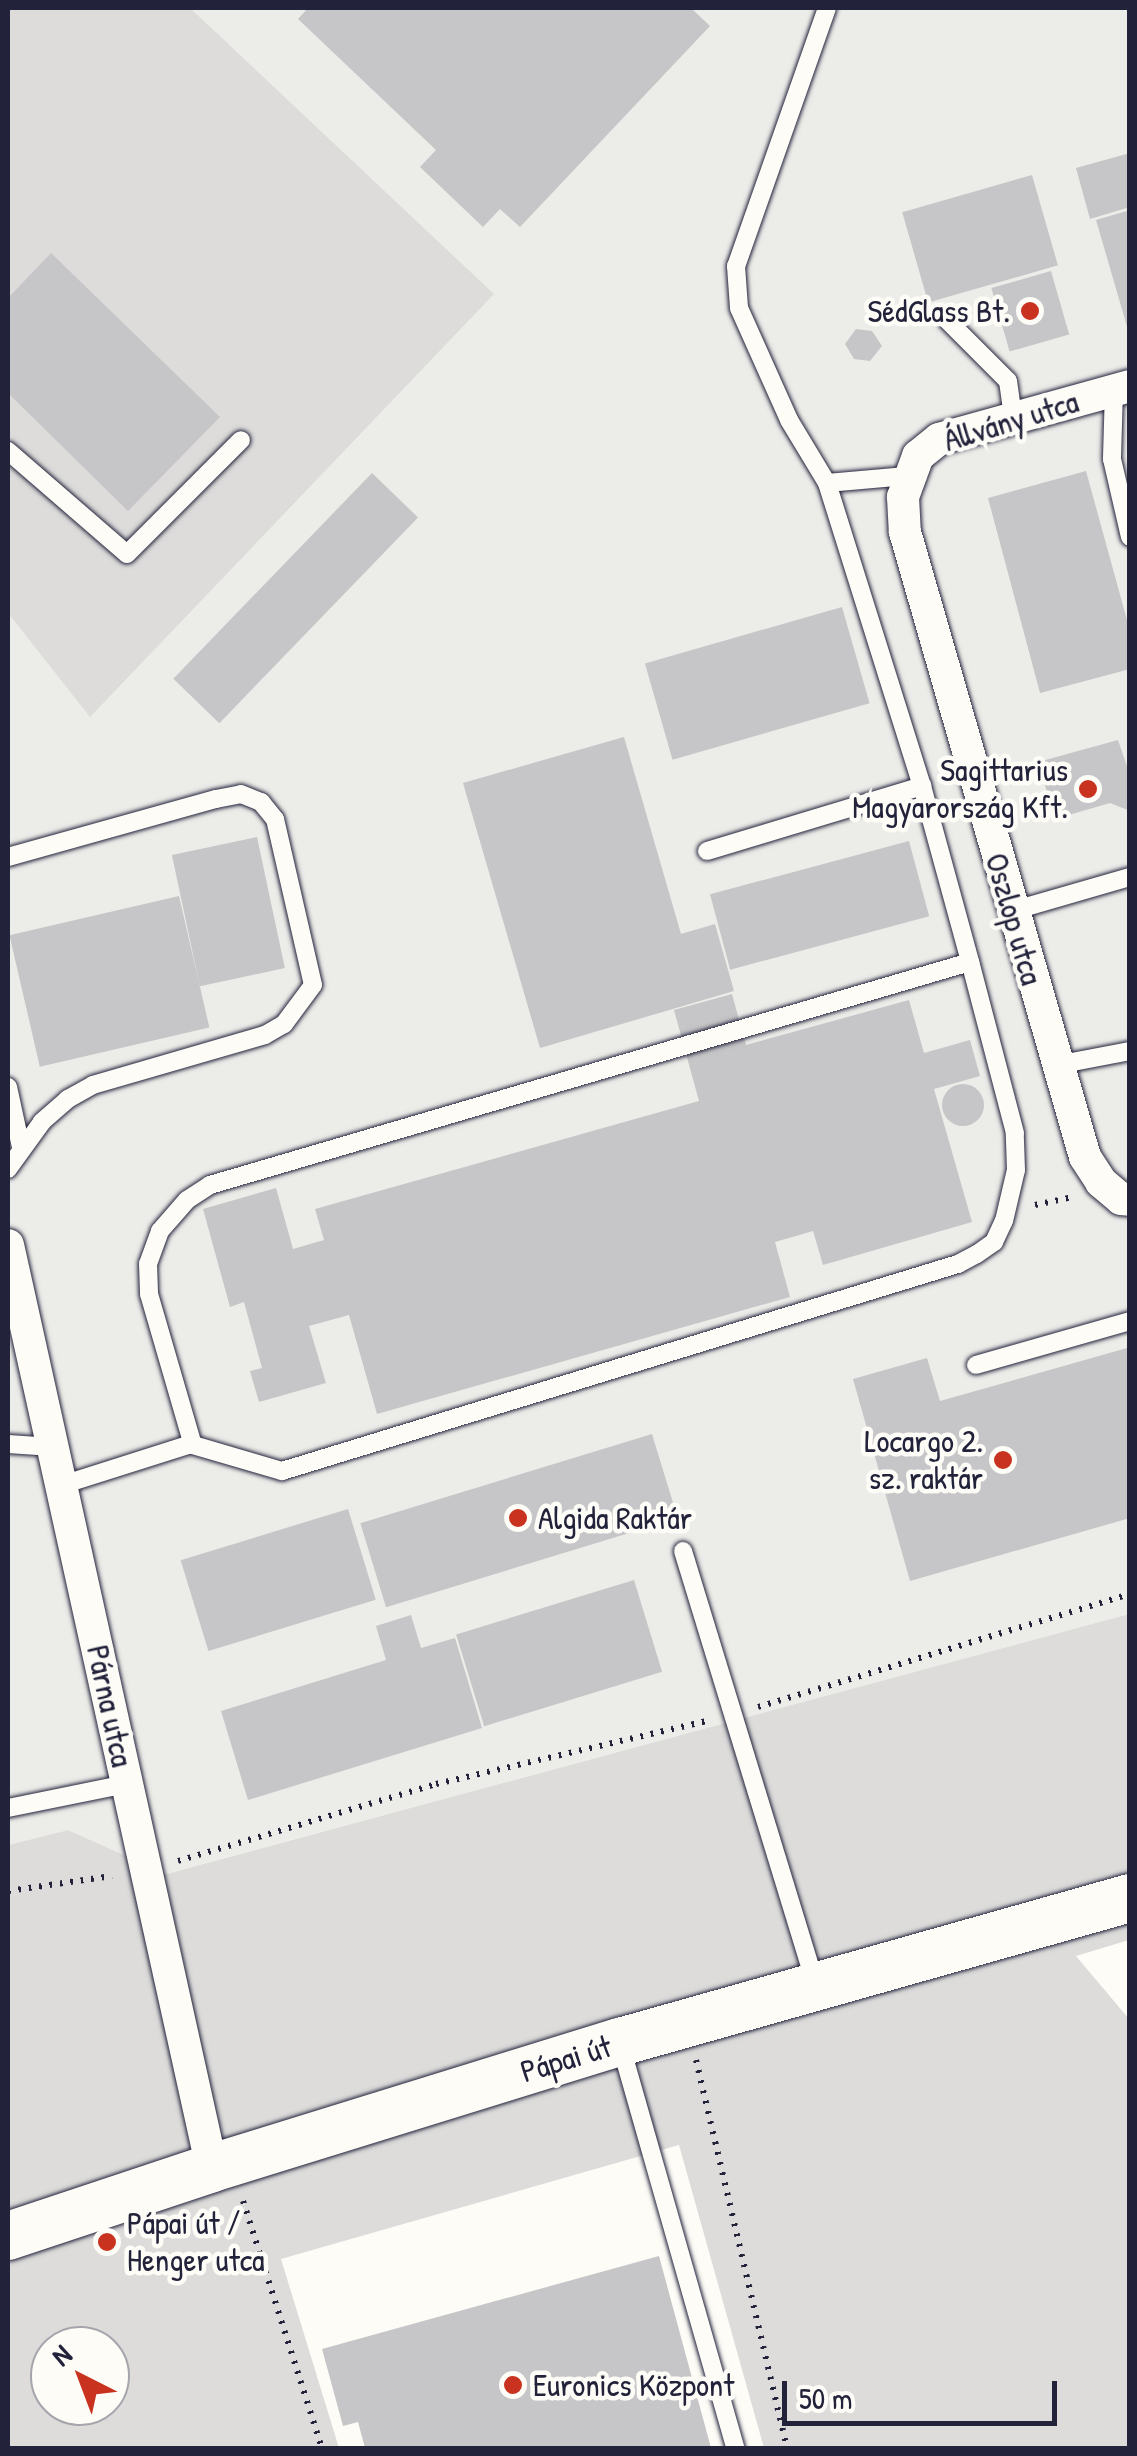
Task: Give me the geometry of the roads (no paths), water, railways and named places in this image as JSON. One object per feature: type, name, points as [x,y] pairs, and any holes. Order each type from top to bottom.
[{"type":"main road","name":"Pápai út","points":[[8,2236],[221,2164],[620,2042],[1130,1898]]},
{"type":"street","name":"Állvány utca","points":[[907,476],[918,456],[939,439],[1122,388]]},
{"type":"street","name":"Oszlop utca","points":[[907,476],[902,497],[905,532],[1085,1158],[1101,1182],[1121,1199],[1130,1200]]},
{"type":"street","name":"Párna utca","points":[[8,1245],[145,1870],[221,2164]]},
{"type":"lane","points":[[62,1486],[193,1445],[282,1471],[958,1264],[994,1242],[1004,1221],[1016,1170],[1015,1134],[922,786],[827,483],[789,420],[739,308],[736,266],[828,8]]},
{"type":"lane","points":[[947,320],[1008,382],[1013,417]]},
{"type":"lane","points":[[1122,388],[1112,459],[1130,537]]},
{"type":"lane","points":[[8,451],[127,554],[241,440]]},
{"type":"lane","points":[[827,483],[907,476]]},
{"type":"lane","points":[[707,851],[922,786]]},
{"type":"lane","points":[[8,857],[240,794],[261,802],[275,818],[313,986],[284,1024],[265,1035],[93,1085],[68,1099],[20,1147],[8,1169]]},
{"type":"lane","points":[[1012,911],[1130,878]]},
{"type":"lane","points":[[193,1445],[149,1294],[148,1264],[160,1231],[187,1200],[210,1185],[970,962]]},
{"type":"lane","points":[[1057,1065],[1130,1052]]},
{"type":"lane","points":[[8,1087],[20,1147]]},
{"type":"lane","points":[[976,1366],[1130,1322]]},
{"type":"lane","points":[[8,1444],[54,1448]]},
{"type":"lane","points":[[683,1552],[816,1987]]},
{"type":"lane","points":[[8,1808],[126,1784]]},
{"type":"lane","points":[[620,2042],[735,2448]]},
{"type":"place","name":"SédGlass Bt.","points":[[1030,311]]},
{"type":"place","name":"Sagittarius Magyarország Kft.","points":[[1088,789]]},
{"type":"place","name":"Locargo 2. sz. raktár","points":[[1003,1460]]},
{"type":"place","name":"Algida Raktár","points":[[518,1518]]},
{"type":"place","name":"Pápai út / Henger utca","points":[[107,2242]]},
{"type":"place","name":"Euronics Központ","points":[[513,2385]]}]
